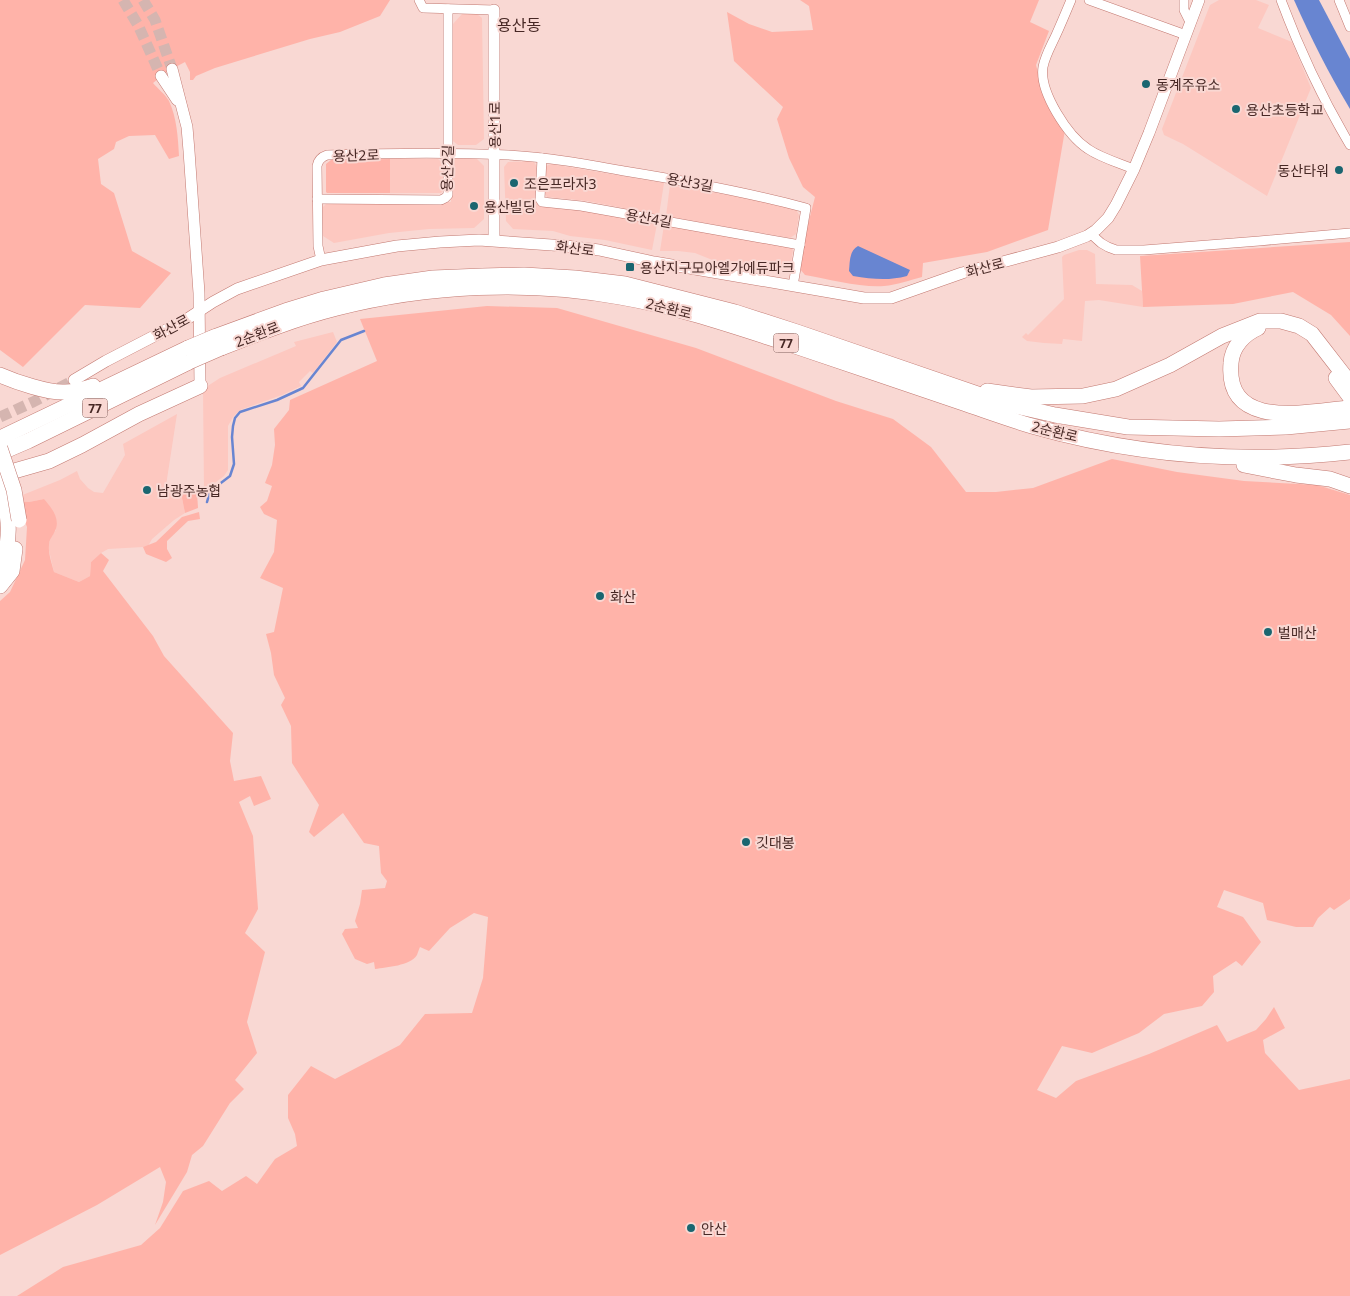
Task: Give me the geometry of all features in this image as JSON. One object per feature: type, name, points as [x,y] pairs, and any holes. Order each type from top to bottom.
[{"type":"highway","name":"2순환로","points":[[0,453],[28,441],[189,355],[285,311],[324,299],[384,285],[433,278],[482,276],[524,275],[575,278],[625,284],[735,312],[1007,404],[1055,415],[1128,427],[1219,430],[1348,411]]},
{"type":"highway","name":"2순환로","points":[[218,343],[338,308],[392,296],[453,289],[493,287],[562,289],[627,298],[669,307],[729,324],[1032,426],[1094,441],[1196,456],[1258,458],[1315,456],[1350,452]]},
{"type":"highway","points":[[966,390],[1000,392],[1031,397],[1083,396],[1116,389],[1170,365],[1222,336],[1260,321],[1281,321],[1299,326],[1312,334],[1350,383]]},
{"type":"highway","points":[[1274,325],[1289,328],[1304,340],[1348,411],[1290,414],[1270,412],[1244,402],[1236,394],[1233,386],[1231,363],[1234,351],[1249,331],[1261,326],[1274,325]]},
{"type":"highway","name":"2순환로","points":[[0,438],[165,360],[189,355]]},
{"type":"highway","points":[[0,374],[28,385],[64,392],[81,390],[104,383],[165,360]]},
{"type":"highway","points":[[0,475],[49,461],[138,414],[200,386]]},
{"type":"highway","points":[[0,448],[14,490],[12,571],[0,586]]},
{"type":"highway","points":[[1196,456],[1296,475],[1330,479],[1350,486]]},
{"type":"highway","points":[[0,484],[14,521],[6,557],[0,571]]},
{"type":"main road","name":"화산로","points":[[74,380],[88,370],[187,319],[237,289],[321,260],[397,246],[494,240],[599,250],[654,262],[864,298],[891,298],[962,273],[1074,242],[1091,234],[1108,218],[1116,206],[1149,133],[1199,0]]},
{"type":"main road","name":"용산1로","points":[[494,10],[494,240]]},
{"type":"main road","points":[[172,69],[180,106],[187,127],[199,311],[200,386]]},
{"type":"main road","points":[[162,76],[180,106]]},
{"type":"street","points":[[419,0],[422,8],[494,10]]},
{"type":"street","points":[[1071,0],[1044,60],[1042,74],[1046,90],[1058,114],[1073,137],[1083,146],[1134,169]]},
{"type":"street","points":[[1089,0],[1186,35]]},
{"type":"street","points":[[1184,0],[1184,10],[1190,22]]},
{"type":"street","points":[[1282,0],[1295,36],[1315,81],[1350,144]]},
{"type":"street","points":[[1340,0],[1350,27]]},
{"type":"street","name":"용산2길","points":[[317,200],[441,200],[445,198],[448,192],[448,9]]},
{"type":"street","name":"용산2로","points":[[321,260],[318,246],[317,200],[318,162],[321,158],[327,155],[494,154]]},
{"type":"street","name":"용산3길","points":[[494,154],[542,158],[615,169],[734,190],[806,208],[793,286]]},
{"type":"street","name":"용산4길","points":[[542,158],[540,200],[542,202],[580,206],[800,245]]},
{"type":"street","points":[[1091,234],[1108,247],[1116,250],[1144,250],[1350,233]]},
{"type":"shaded area","points":[[0,0],[390,0],[380,16],[340,32],[310,39],[215,68],[196,76],[193,80],[190,80],[190,72],[185,62],[168,71],[153,83],[167,98],[172,108],[177,128],[179,156],[169,159],[155,135],[129,136],[116,142],[114,149],[98,159],[101,184],[114,193],[132,251],[171,273],[140,308],[85,305],[23,367],[0,350]]},
{"type":"shaded area","points":[[800,0],[1039,0],[1030,22],[1049,31],[1036,65],[1047,105],[1065,130],[1048,230],[987,252],[923,263],[922,277],[894,285],[866,286],[805,275],[800,269],[805,236],[815,197],[803,187],[789,158],[777,119],[783,107],[734,61],[727,12],[749,24],[772,32],[813,30],[809,6]]},
{"type":"shaded area","name":"용산초등학교","points":[[1219,0],[1256,0],[1269,5],[1258,28],[1292,42],[1311,88],[1267,196],[1183,144],[1164,135],[1162,129],[1210,5]]},
{"type":"shaded area","points":[[462,14],[477,14],[482,18],[484,139],[476,145],[458,145],[453,141],[453,24]]},
{"type":"shaded area","points":[[476,158],[484,166],[484,219],[474,228],[429,229],[389,233],[334,243],[323,236],[323,207],[328,202],[451,202],[451,162],[455,159]]},
{"type":"shaded area","points":[[390,159],[438,159],[445,165],[445,189],[441,193],[390,193]]},
{"type":"shaded area","points":[[390,159],[390,193],[326,192],[326,164],[331,160]]},
{"type":"shaded area","points":[[533,161],[536,165],[536,201],[539,205],[579,209],[657,224],[652,250],[605,240],[570,236],[553,231],[513,229],[506,221],[504,167],[508,162]]},
{"type":"shaded area","points":[[551,164],[664,183],[659,215],[587,201],[547,197],[543,191],[546,166]]},
{"type":"shaded area","points":[[670,185],[796,209],[799,215],[796,234],[790,238],[666,216]]},
{"type":"shaded area","points":[[664,225],[789,245],[793,250],[790,269],[785,272],[715,261],[695,253],[660,251]]},
{"type":"shaded area","points":[[1350,242],[1350,336],[1331,315],[1293,292],[1233,304],[1143,307],[1140,256]]},
{"type":"shaded area","points":[[1079,250],[1087,250],[1095,254],[1096,284],[1132,285],[1142,291],[1143,307],[1099,300],[1085,301],[1082,341],[1063,339],[1062,344],[1027,341],[1022,337],[1026,333],[1028,335],[1064,299],[1062,257]]},
{"type":"shaded area","points":[[487,306],[557,308],[696,348],[836,401],[893,419],[931,447],[966,492],[996,492],[1033,488],[1112,459],[1177,472],[1244,481],[1317,485],[1350,495],[1350,899],[1334,910],[1330,907],[1318,918],[1313,927],[1296,927],[1267,920],[1263,903],[1224,890],[1217,907],[1243,917],[1261,942],[1242,966],[1236,961],[1213,976],[1214,992],[1202,1006],[1164,1014],[1139,1033],[1092,1053],[1062,1046],[1037,1090],[1056,1098],[1076,1081],[1149,1054],[1217,1025],[1227,1042],[1256,1030],[1274,1007],[1285,1028],[1263,1040],[1265,1053],[1299,1090],[1350,1079],[1350,1296],[17,1296],[63,1267],[141,1245],[160,1228],[183,1191],[209,1181],[222,1191],[246,1176],[257,1184],[275,1159],[297,1146],[295,1134],[288,1118],[288,1095],[311,1066],[335,1079],[400,1045],[425,1014],[472,1013],[483,978],[488,917],[474,913],[450,928],[429,951],[420,947],[417,955],[409,962],[375,969],[374,962],[367,964],[355,959],[342,934],[345,929],[358,928],[355,921],[362,890],[385,888],[387,881],[381,873],[379,846],[364,843],[343,813],[314,837],[309,832],[319,805],[292,763],[291,726],[281,705],[285,698],[274,675],[266,634],[274,632],[283,588],[260,578],[274,552],[277,520],[264,514],[260,507],[267,501],[272,486],[265,483],[272,465],[275,445],[274,429],[289,410],[290,400],[377,361],[360,319]]},
{"type":"shaded area","points":[[333,332],[337,342],[313,373],[310,371],[299,382],[301,386],[240,410],[233,417],[228,426],[228,470],[224,476],[204,491],[203,389],[220,378],[296,346],[294,342]]},
{"type":"shaded area","points":[[177,414],[165,492],[181,493],[185,513],[152,539],[148,546],[108,549],[101,553],[91,562],[90,576],[79,582],[54,572],[48,546],[56,530],[44,499],[29,502],[17,501],[15,498],[77,471],[80,479],[88,488],[94,492],[103,493],[125,455],[123,444]]},
{"type":"shaded area","points":[[181,493],[197,493],[198,508],[185,513]]},
{"type":"shaded area","points":[[44,499],[50,506],[57,522],[57,527],[49,545],[54,572],[79,582],[90,576],[91,562],[101,553],[109,560],[103,571],[153,636],[164,656],[233,733],[230,761],[234,781],[261,776],[271,799],[254,806],[250,796],[239,802],[253,836],[258,909],[245,933],[265,952],[247,1022],[257,1053],[235,1080],[244,1089],[230,1103],[203,1146],[192,1155],[187,1172],[155,1225],[163,1202],[166,1182],[160,1167],[97,1205],[0,1255],[0,601],[10,592],[25,560],[27,527],[17,501],[29,502]]},
{"type":"shaded area","points":[[199,512],[200,519],[188,521],[167,541],[167,549],[172,558],[166,562],[146,554],[143,547],[156,542],[182,517]]},
{"type":"water","points":[[1294,0],[1319,0],[1350,59],[1350,109],[1320,56]]},
{"type":"water","points":[[858,246],[910,270],[907,276],[880,279],[853,276],[849,271],[851,254]]},
{"type":"waterway","points":[[207,502],[213,489],[230,476],[234,464],[233,426],[235,418],[240,412],[277,400],[303,388],[341,340],[364,331]]},
{"type":"tunnel","points":[[123,0],[138,25],[161,76]]},
{"type":"tunnel","points":[[143,0],[155,20],[172,69]]},
{"type":"tunnel","points":[[0,417],[74,380]]},
{"type":"place","name":"동계주유소","points":[[1146,84]]},
{"type":"place","name":"용산초등학교","points":[[1236,109]]},
{"type":"place","name":"동산타워","points":[[1339,170]]},
{"type":"place","name":"조은프라자3","points":[[514,183]]},
{"type":"place","name":"용산빌딩","points":[[474,206]]},
{"type":"place","name":"용산지구모아엘가에듀파크","points":[[630,267]]},
{"type":"place","name":"남광주농협","points":[[147,490]]},
{"type":"place","name":"화산","points":[[600,596]]},
{"type":"place","name":"벌매산","points":[[1268,632]]},
{"type":"place","name":"깃대봉","points":[[746,842]]},
{"type":"place","name":"안산","points":[[691,1228]]},
{"type":"district","name":"용산동","points":[[519,25]]}]
